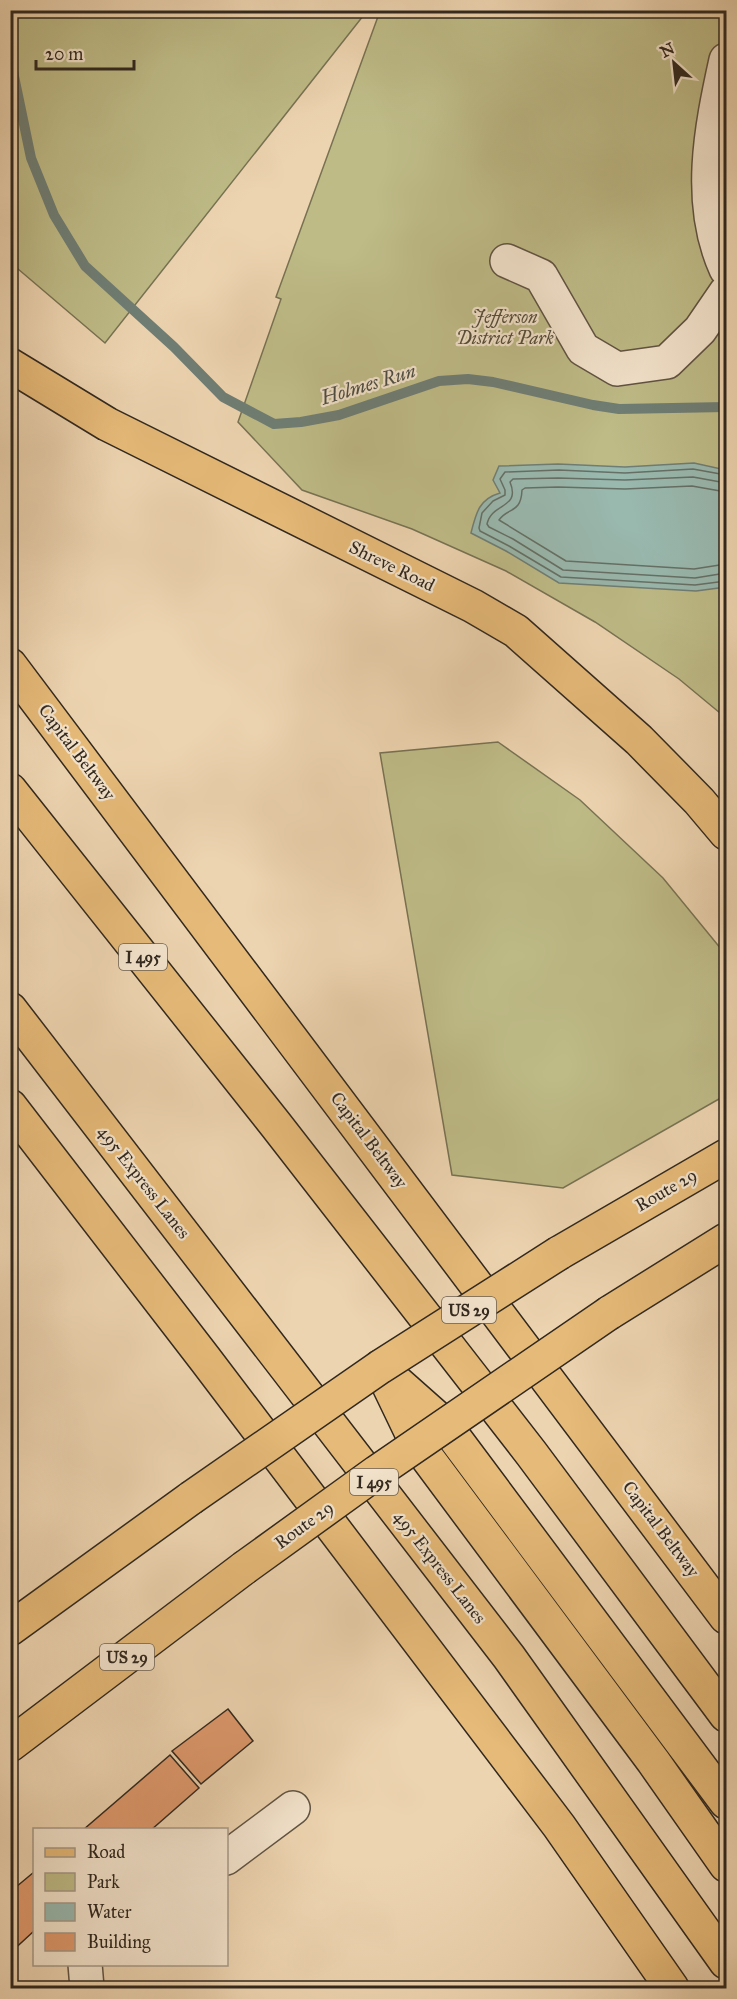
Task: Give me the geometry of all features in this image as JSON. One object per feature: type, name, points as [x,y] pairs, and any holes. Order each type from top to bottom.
[{"type":"main road","name":"Shreve Road","points":[[10,365],[107,424],[473,606],[516,631],[639,740],[699,801],[726,833]]},
{"type":"main road","name":"Capital Beltway","points":[[10,665],[726,1617]]},
{"type":"main road","name":"I 495","points":[[10,790],[283,1134],[501,1416],[726,1715]]},
{"type":"main road","name":"495 Express Lanes","points":[[10,1009],[509,1657],[726,1962]]},
{"type":"main road","points":[[10,1106],[213,1368],[559,1826],[672,1989]]},
{"type":"main road","name":"Route 29","points":[[10,1629],[191,1498],[380,1367],[559,1253],[726,1156]]},
{"type":"main road","name":"Route 29","points":[[10,1745],[244,1568],[417,1444],[609,1313],[726,1240]]},
{"type":"main road","points":[[380,1367],[445,1425],[726,1802]]},
{"type":"main road","points":[[380,1367],[417,1444],[653,1761],[726,1865]]},
{"type":"lane","points":[[726,60],[717,101],[708,170],[710,209],[720,254],[726,269]]},
{"type":"lane","points":[[507,261],[541,276],[583,349],[617,369],[667,362],[700,330],[726,292]]},
{"type":"lane","points":[[228,1857],[293,1808]]},
{"type":"lane","points":[[85,1966],[87,1989]]},
{"type":"green space","points":[[11,10],[367,11],[105,343],[11,263]]},
{"type":"green space","name":"Jefferson District Park","points":[[380,11],[726,11],[726,718],[679,679],[595,622],[506,571],[412,529],[302,490],[238,422],[281,299],[276,297]]},
{"type":"green space","points":[[498,742],[580,800],[663,878],[726,955],[726,1095],[563,1188],[452,1175],[380,753]]},
{"type":"water","points":[[694,463],[726,470],[726,587],[696,591],[559,583],[471,533],[477,513],[483,503],[500,493],[493,480],[499,466],[558,464],[625,467]]},
{"type":"building","points":[[228,1709],[253,1741],[201,1784],[172,1751]]},
{"type":"building","points":[[170,1755],[199,1788],[153,1828],[85,1828]]},
{"type":"building","points":[[33,1873],[33,1932],[10,1953],[10,1892]]},
{"type":"waterway","name":"Holmes Run","points":[[10,57],[31,158],[54,215],[85,266],[174,347],[223,397],[274,424],[339,415],[439,381],[468,379],[493,382],[619,409],[726,407]]}]
